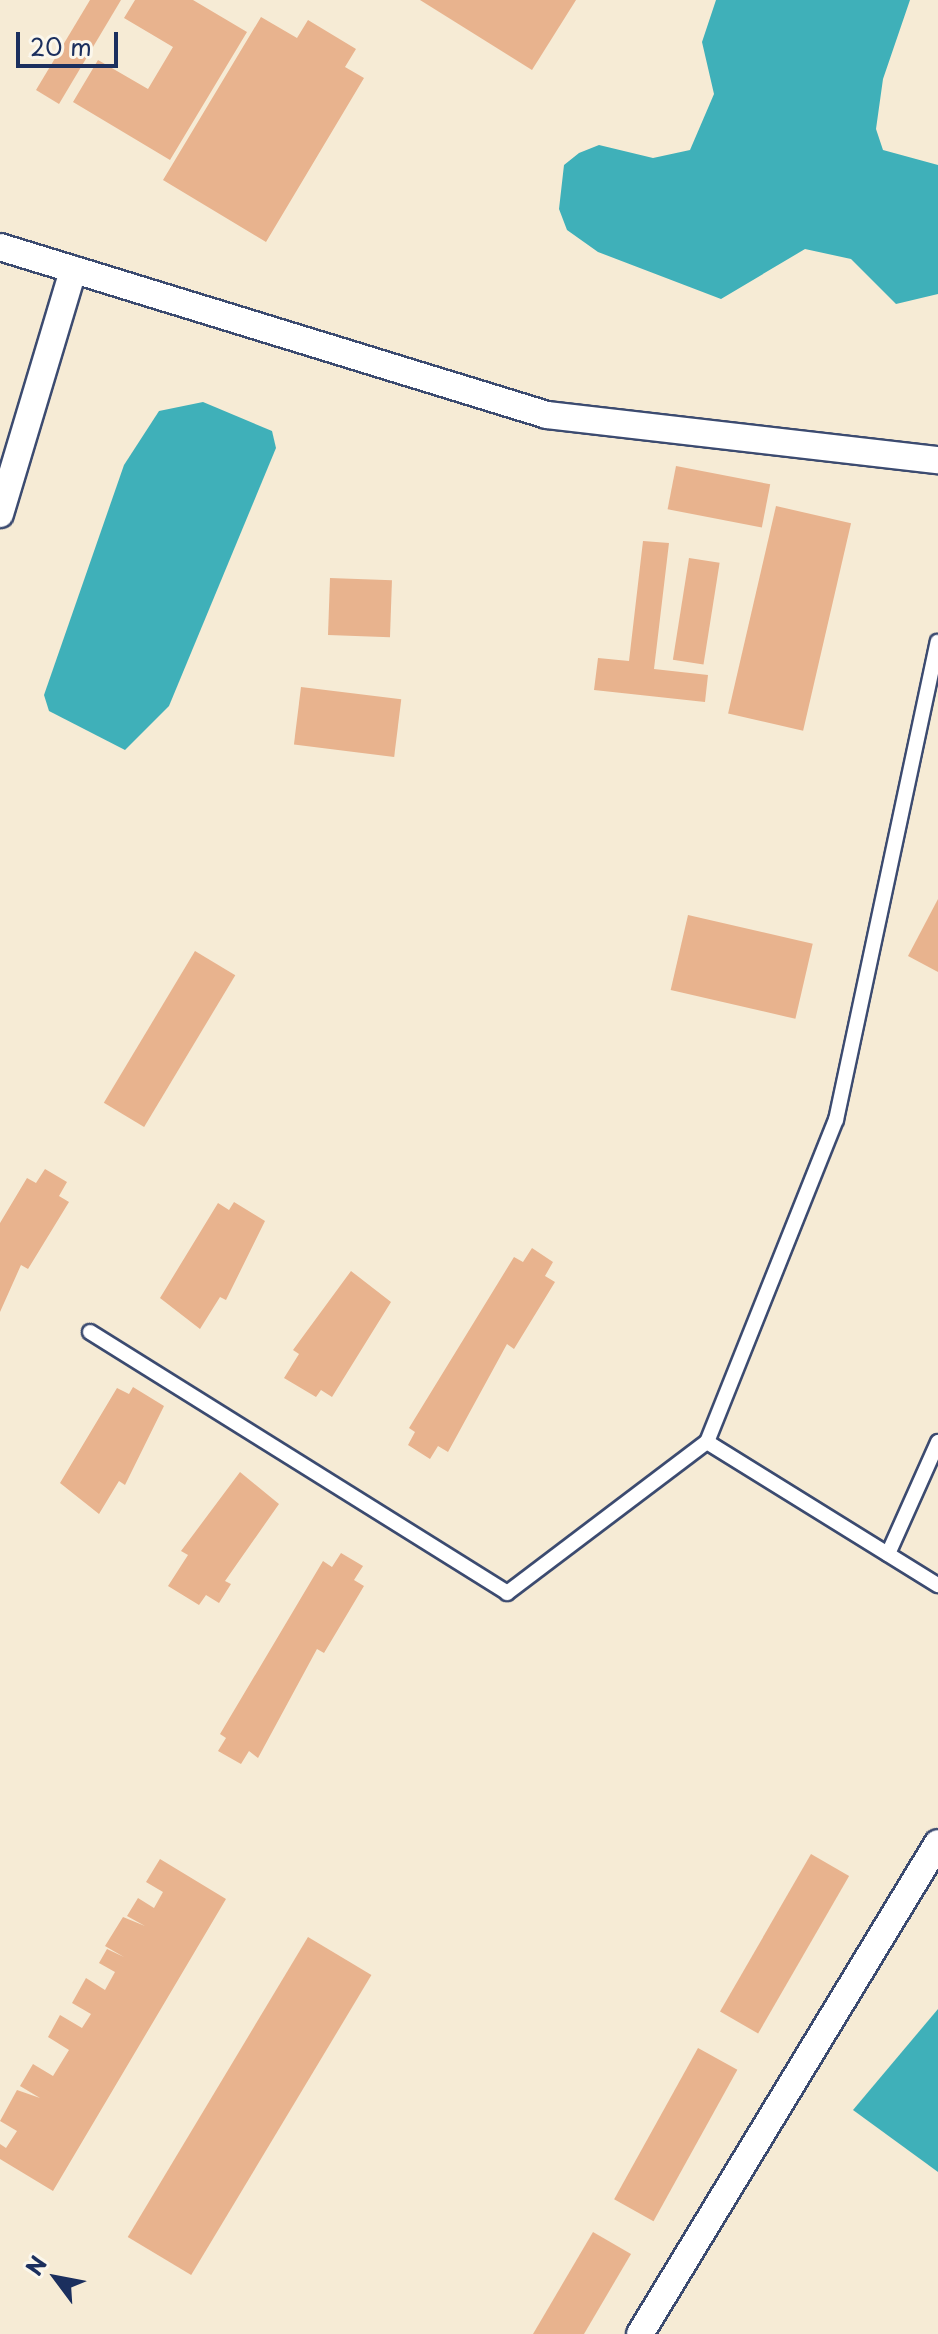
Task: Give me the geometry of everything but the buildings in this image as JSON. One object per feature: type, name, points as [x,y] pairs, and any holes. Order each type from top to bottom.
[{"type":"street","points":[[0,247],[547,415],[938,460]]},
{"type":"street","points":[[0,514],[73,270]]},
{"type":"street","points":[[640,2334],[938,1843]]},
{"type":"lane","points":[[90,1332],[507,1593],[707,1442],[836,1120],[938,642]]},
{"type":"lane","points":[[707,1442],[938,1585]]},
{"type":"lane","points":[[888,1554],[938,1442]]},
{"type":"water","points":[[716,0],[910,0],[883,79],[876,129],[883,150],[938,165],[938,294],[896,304],[851,259],[805,249],[721,299],[598,252],[567,230],[559,209],[564,165],[579,153],[599,145],[653,158],[690,150],[714,94],[702,42]]},
{"type":"water","points":[[203,402],[272,431],[276,448],[169,706],[125,750],[49,711],[44,695],[124,465],[159,411]]},
{"type":"water","points":[[938,2009],[938,2172],[853,2110]]}]
